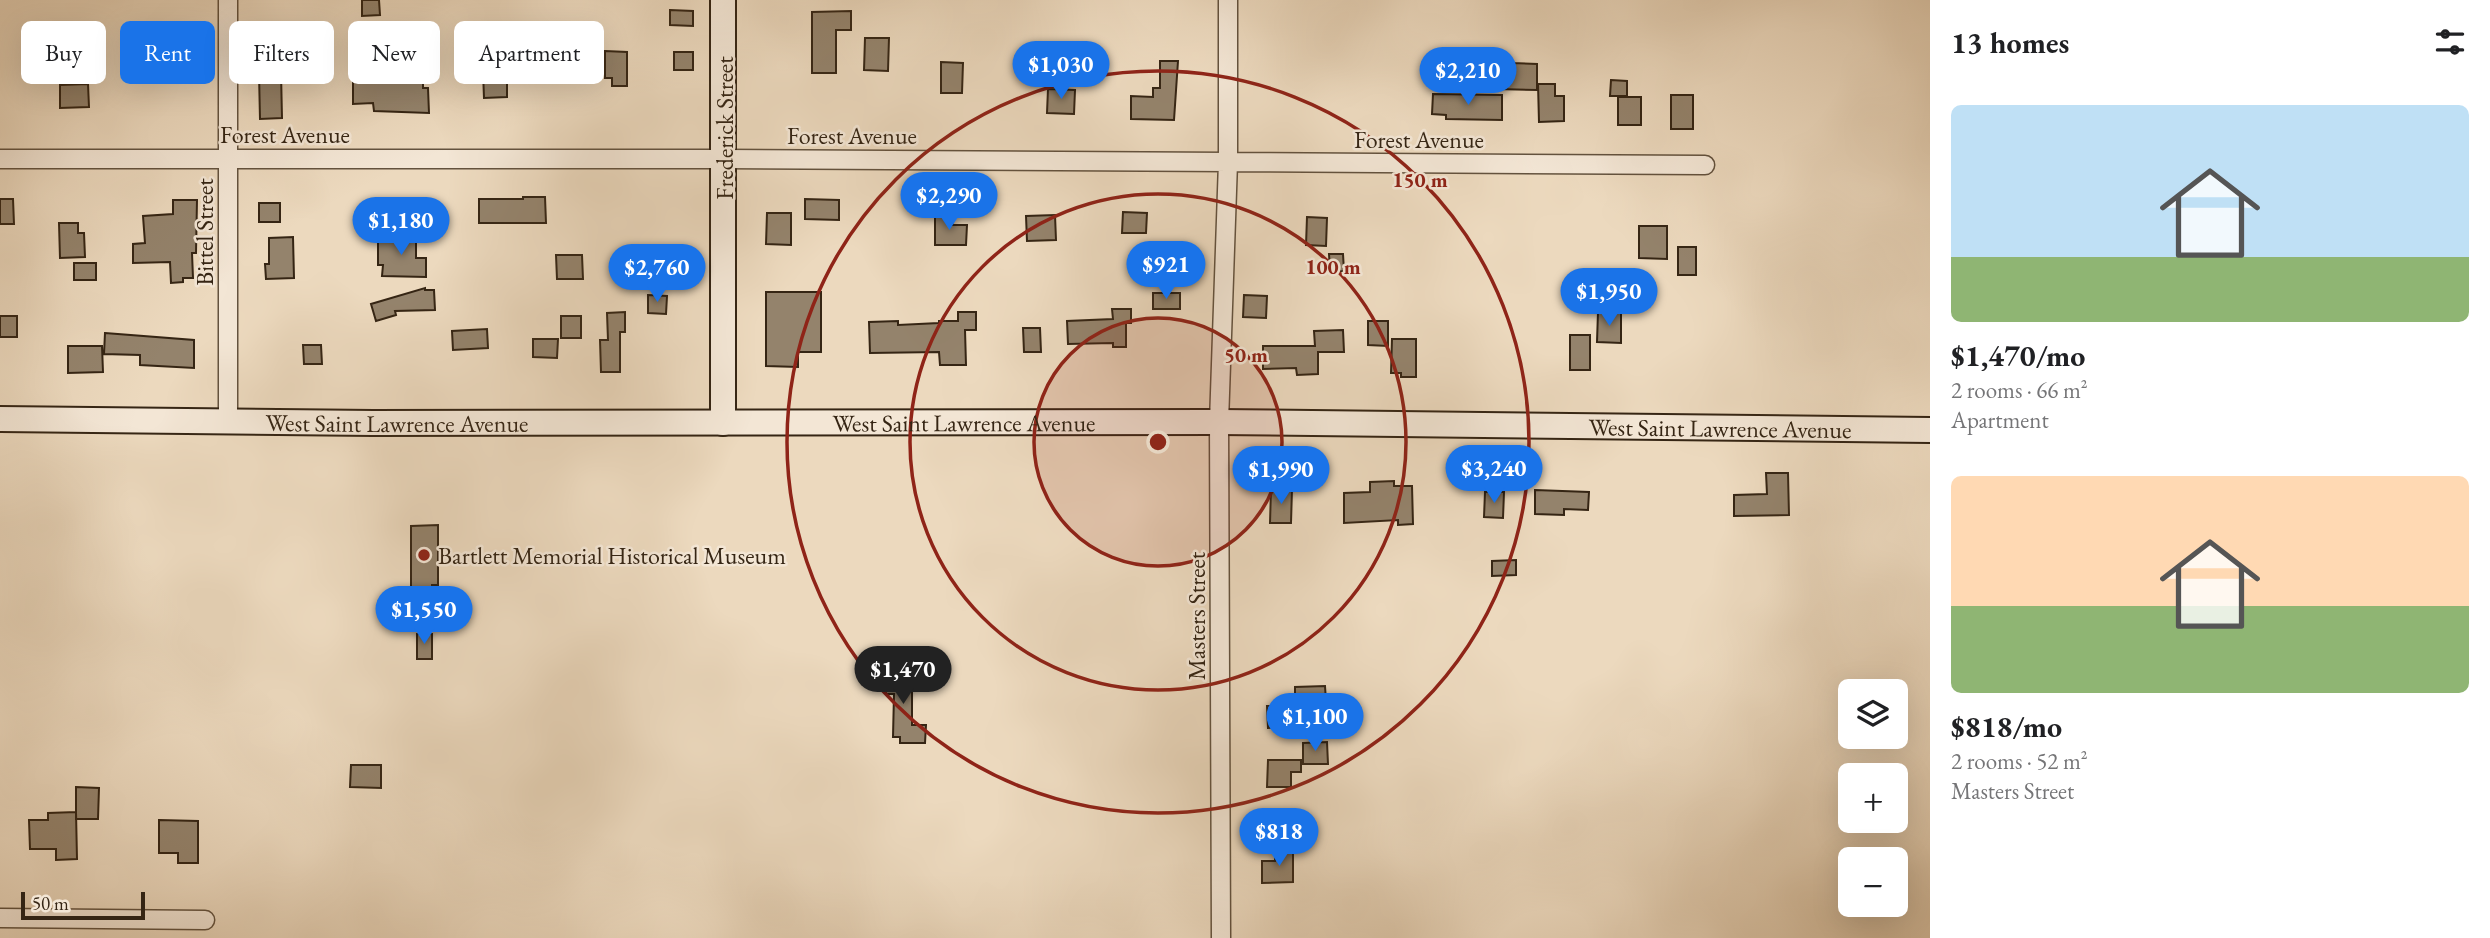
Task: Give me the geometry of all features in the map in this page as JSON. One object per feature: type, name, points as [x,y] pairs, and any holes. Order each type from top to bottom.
[{"type":"street","name":"Bittel Street","points":[[228,0],[228,421]]},
{"type":"street","name":"Frederick Street","points":[[723,0],[723,423]]},
{"type":"street","name":"Masters Street","points":[[1221,938],[1219,422],[1228,162],[1228,0]]},
{"type":"street","name":"Forest Avenue","points":[[0,159],[724,159],[1705,165]]},
{"type":"street","name":"West Saint Lawrence Avenue","points":[[0,419],[723,423],[1219,422],[1930,430]]},
{"type":"street","points":[[0,918],[205,920]]},
{"type":"building","points":[[362,0],[379,0],[380,15],[362,16]]},
{"type":"building","points":[[670,10],[693,11],[693,26],[670,25]]},
{"type":"building","points":[[851,11],[851,30],[836,30],[836,73],[812,73],[812,12]]},
{"type":"building","points":[[865,38],[889,38],[888,71],[864,70]]},
{"type":"building","points":[[605,51],[627,52],[627,86],[612,86],[612,78],[605,78]]},
{"type":"building","points":[[674,52],[693,52],[693,70],[674,70]]},
{"type":"building","points":[[1498,59],[1511,59],[1511,63],[1537,64],[1537,90],[1497,89]]},
{"type":"building","points":[[1160,61],[1178,61],[1174,120],[1131,119],[1131,96],[1153,97],[1153,88],[1160,88]]},
{"type":"building","points":[[941,62],[963,63],[962,93],[941,93]]},
{"type":"building","points":[[1611,80],[1627,81],[1627,96],[1610,96]]},
{"type":"building","points":[[88,84],[89,107],[60,108],[60,85]]},
{"type":"building","points":[[259,84],[281,84],[282,118],[260,119]]},
{"type":"building","points":[[353,84],[423,84],[423,88],[428,88],[429,113],[374,111],[373,103],[353,104]]},
{"type":"building","points":[[483,84],[507,84],[507,97],[484,98]]},
{"type":"building","points":[[1538,84],[1555,84],[1555,96],[1564,96],[1564,121],[1539,122]]},
{"type":"building","points":[[1048,89],[1075,90],[1074,114],[1047,113]]},
{"type":"building","points":[[1433,94],[1502,95],[1502,120],[1446,119],[1446,115],[1432,114]]},
{"type":"building","points":[[1671,95],[1693,95],[1693,129],[1671,129]]},
{"type":"building","points":[[1618,97],[1641,97],[1641,125],[1618,125]]},
{"type":"building","points":[[545,197],[546,223],[479,223],[479,199]]},
{"type":"building","points":[[0,199],[13,199],[14,224],[0,224]]},
{"type":"building","points":[[805,199],[839,200],[839,220],[805,219]]},
{"type":"building","points":[[173,200],[197,200],[196,253],[192,253],[193,278],[183,278],[183,282],[171,283],[170,262],[133,263],[133,244],[145,243],[143,216],[173,214]]},
{"type":"building","points":[[259,203],[280,203],[280,222],[259,222]]},
{"type":"building","points":[[1123,212],[1147,213],[1146,233],[1122,233]]},
{"type":"building","points":[[767,213],[791,213],[791,245],[766,244]]},
{"type":"building","points":[[935,215],[953,215],[952,225],[967,225],[966,245],[935,245]]},
{"type":"building","points":[[1055,215],[1056,240],[1027,241],[1026,216]]},
{"type":"building","points":[[1307,217],[1327,218],[1326,246],[1306,245]]},
{"type":"building","points":[[59,223],[78,223],[78,233],[84,233],[85,257],[60,258]]},
{"type":"building","points":[[1639,226],[1667,226],[1667,259],[1639,258]]},
{"type":"building","points":[[396,232],[416,233],[416,258],[426,258],[426,277],[382,276],[383,265],[378,265],[378,242],[396,242]]},
{"type":"building","points":[[293,237],[294,278],[266,279],[269,238]]},
{"type":"building","points":[[1678,247],[1696,247],[1696,275],[1678,275]]},
{"type":"building","points":[[1329,254],[1343,254],[1344,271],[1330,272]]},
{"type":"building","points":[[556,255],[582,255],[583,279],[557,279]]},
{"type":"building","points":[[629,256],[648,257],[647,280],[628,280]]},
{"type":"building","points":[[74,263],[96,263],[96,280],[74,280]]},
{"type":"building","points":[[425,288],[434,290],[435,310],[395,311],[396,315],[376,321],[371,304]]},
{"type":"building","points":[[766,292],[821,292],[821,352],[798,352],[798,367],[766,366]]},
{"type":"building","points":[[1153,293],[1180,293],[1180,309],[1153,309]]},
{"type":"building","points":[[648,295],[667,296],[666,314],[648,313]]},
{"type":"building","points":[[1244,295],[1267,296],[1266,318],[1243,317]]},
{"type":"building","points":[[1112,309],[1131,309],[1131,323],[1126,323],[1126,347],[1113,347],[1113,343],[1068,344],[1067,321],[1113,319]]},
{"type":"building","points":[[625,312],[625,332],[620,332],[620,372],[601,372],[600,340],[608,340],[607,313]]},
{"type":"building","points":[[958,312],[976,312],[976,330],[965,330],[966,365],[940,365],[939,352],[870,353],[869,322],[898,321],[898,325],[958,321]]},
{"type":"building","points":[[1598,312],[1621,313],[1621,343],[1597,342]]},
{"type":"building","points":[[0,316],[17,316],[17,337],[0,337]]},
{"type":"building","points":[[561,316],[581,316],[581,338],[561,338]]},
{"type":"building","points":[[1368,321],[1388,321],[1388,346],[1368,345]]},
{"type":"building","points":[[1023,328],[1040,328],[1041,352],[1024,352]]},
{"type":"building","points":[[487,329],[488,348],[453,350],[452,331]]},
{"type":"building","points":[[1343,330],[1344,352],[1318,352],[1318,374],[1297,375],[1296,368],[1263,369],[1263,346],[1315,346],[1314,331]]},
{"type":"building","points":[[105,333],[194,340],[194,368],[140,365],[140,355],[104,354]]},
{"type":"building","points":[[1570,335],[1590,335],[1590,370],[1570,370]]},
{"type":"building","points":[[533,339],[558,339],[557,358],[533,357]]},
{"type":"building","points":[[1392,339],[1416,339],[1416,377],[1401,377],[1401,373],[1391,373]]},
{"type":"building","points":[[303,345],[321,345],[322,364],[304,364]]},
{"type":"building","points":[[68,346],[102,346],[103,372],[68,373]]},
{"type":"building","points":[[1766,473],[1788,473],[1789,515],[1734,516],[1734,495],[1767,494]]},
{"type":"building","points":[[1394,481],[1394,486],[1412,486],[1413,524],[1398,525],[1398,520],[1344,523],[1344,493],[1370,492],[1370,482]]},
{"type":"building","points":[[1271,489],[1292,489],[1291,523],[1270,523]]},
{"type":"building","points":[[1535,490],[1589,492],[1588,510],[1564,509],[1564,515],[1535,514]]},
{"type":"building","points":[[1485,492],[1504,492],[1503,518],[1484,517]]},
{"type":"building","name":"Bartlett Memorial Historical Museum","points":[[438,525],[438,585],[432,585],[432,607],[417,607],[417,587],[411,587],[411,526]]},
{"type":"building","points":[[1516,560],[1516,575],[1492,576],[1492,561]]},
{"type":"building","points":[[417,634],[432,634],[432,659],[417,659]]},
{"type":"building","points":[[886,667],[909,668],[909,677],[912,677],[912,725],[926,725],[925,743],[900,743],[900,737],[893,737],[894,694],[886,694]]},
{"type":"building","points":[[1325,686],[1326,701],[1295,702],[1295,687]]},
{"type":"building","points":[[1267,706],[1288,706],[1289,727],[1268,728]]},
{"type":"building","points":[[1327,742],[1328,764],[1303,764],[1303,743]]},
{"type":"building","points":[[1268,760],[1301,760],[1301,772],[1291,772],[1291,787],[1267,787]]},
{"type":"building","points":[[351,765],[381,765],[381,788],[350,787]]},
{"type":"building","points":[[76,787],[99,788],[98,819],[76,819]]},
{"type":"building","points":[[76,812],[77,859],[56,860],[56,849],[30,849],[29,820],[48,820],[48,813]]},
{"type":"building","points":[[159,820],[198,821],[198,863],[178,863],[178,853],[159,853]]},
{"type":"building","points":[[1275,849],[1293,849],[1293,882],[1262,883],[1262,861],[1275,861]]},
{"type":"place","name":"Bartlett Memorial Historical Museum","points":[[424,555]]}]
